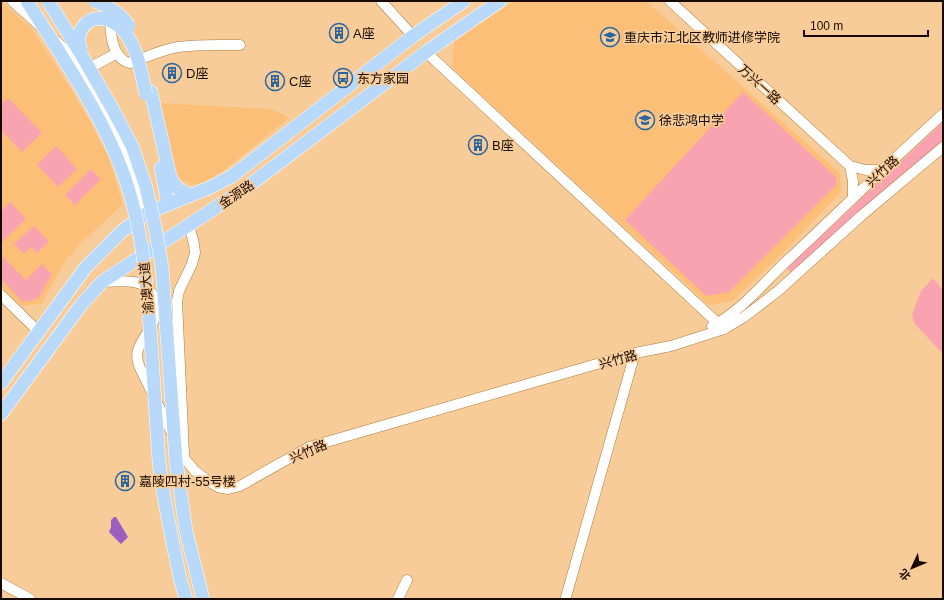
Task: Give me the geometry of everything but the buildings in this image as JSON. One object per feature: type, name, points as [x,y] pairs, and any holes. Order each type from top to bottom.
[{"type":"main road","name":"渝澳大道","points":[[27,1],[98,119],[116,155],[130,192],[146,270],[159,462],[171,535],[186,599]]},
{"type":"main road","name":"渝澳大道","points":[[48,1],[82,54],[132,146],[146,188],[162,267],[176,461],[186,532],[203,599]]},
{"type":"main road","points":[[95,1],[114,11],[126,22],[136,37],[143,55],[168,205]]},
{"type":"main road","name":"金源路","points":[[1,383],[86,267],[122,231],[147,213],[212,187],[232,176],[413,36],[464,1]]},
{"type":"main road","name":"金源路","points":[[1,414],[81,305],[102,282],[247,187],[426,52],[500,1]]},
{"type":"main road","points":[[82,54],[78,40],[79,34],[86,23],[99,18],[107,19],[116,23],[123,30],[136,53],[149,93],[170,176],[179,190],[190,195]]},
{"type":"main road","points":[[243,167],[236,176],[235,182],[240,187],[247,187]]},
{"type":"street","points":[[12,1],[69,53],[82,72],[130,162],[147,213]]},
{"type":"street","points":[[110,1],[110,30],[114,48],[126,62],[130,63],[178,47],[240,45]]},
{"type":"street","points":[[381,1],[413,36]]},
{"type":"street","name":"万兴一路","points":[[670,1],[850,166]]},
{"type":"street","points":[[426,52],[721,326]]},
{"type":"street","points":[[82,72],[117,53]]},
{"type":"street","name":"兴竹路","points":[[721,326],[788,260],[943,114]]},
{"type":"street","name":"兴竹路","points":[[102,282],[122,280],[132,282],[143,285],[152,293],[156,303],[156,313],[153,323],[138,350],[137,358],[140,368],[184,458],[195,471],[208,481],[218,487],[228,489],[240,486],[309,447],[635,353],[671,346],[744,317],[778,291],[861,216],[943,147]]},
{"type":"street","points":[[853,198],[853,181],[850,166],[866,170],[883,170]]},
{"type":"street","points":[[184,458],[177,301],[179,291],[192,264],[195,253],[189,225]]},
{"type":"street","points":[[1,295],[39,332]]},
{"type":"street","points":[[566,597],[635,353]]},
{"type":"street","points":[[398,599],[407,580]]},
{"type":"street","points":[[1,583],[30,599]]},
{"type":"shaded area","points":[[1,1],[30,27],[70,88],[92,125],[109,158],[123,204],[80,244],[66,260],[41,304],[22,306],[1,286]]},
{"type":"shaded area","name":"徐悲鸿中学","points":[[514,1],[646,1],[840,173],[841,192],[778,258],[732,301],[709,305],[452,68],[454,41]]},
{"type":"shaded area","points":[[743,92],[836,177],[837,184],[729,292],[706,296],[625,220]]},
{"type":"shaded area","points":[[8,98],[42,133],[22,152],[1,130],[1,104]]},
{"type":"shaded area","points":[[160,103],[270,109],[289,118],[223,171],[211,179],[197,185],[177,179]]},
{"type":"shaded area","points":[[943,122],[943,141],[791,273],[787,268]]},
{"type":"shaded area","points":[[56,146],[77,169],[58,187],[37,165]]},
{"type":"shaded area","points":[[91,169],[101,179],[75,205],[65,195]]},
{"type":"shaded area","points":[[10,202],[26,219],[1,243],[1,211]]},
{"type":"shaded area","points":[[34,226],[49,242],[37,253],[31,247],[24,254],[14,244]]},
{"type":"shaded area","points":[[2,256],[26,280],[42,264],[52,274],[38,299],[23,302],[1,279]]},
{"type":"shaded area","points":[[933,278],[943,290],[943,354],[914,323],[912,314],[921,291]]},
{"type":"shaded area","points":[[116,517],[128,537],[121,544],[109,532],[111,520]]},
{"type":"place","name":"A座","points":[[339,33]]},
{"type":"place","name":"重庆市江北区教师进修学院","points":[[610,37]]},
{"type":"place","name":"D座","points":[[172,73]]},
{"type":"place","name":"东方家园","points":[[343,78]]},
{"type":"place","name":"C座","points":[[275,81]]},
{"type":"place","name":"徐悲鸿中学","points":[[645,120]]},
{"type":"place","name":"B座","points":[[478,145]]},
{"type":"place","name":"嘉陵四村-55号楼","points":[[125,481]]}]
